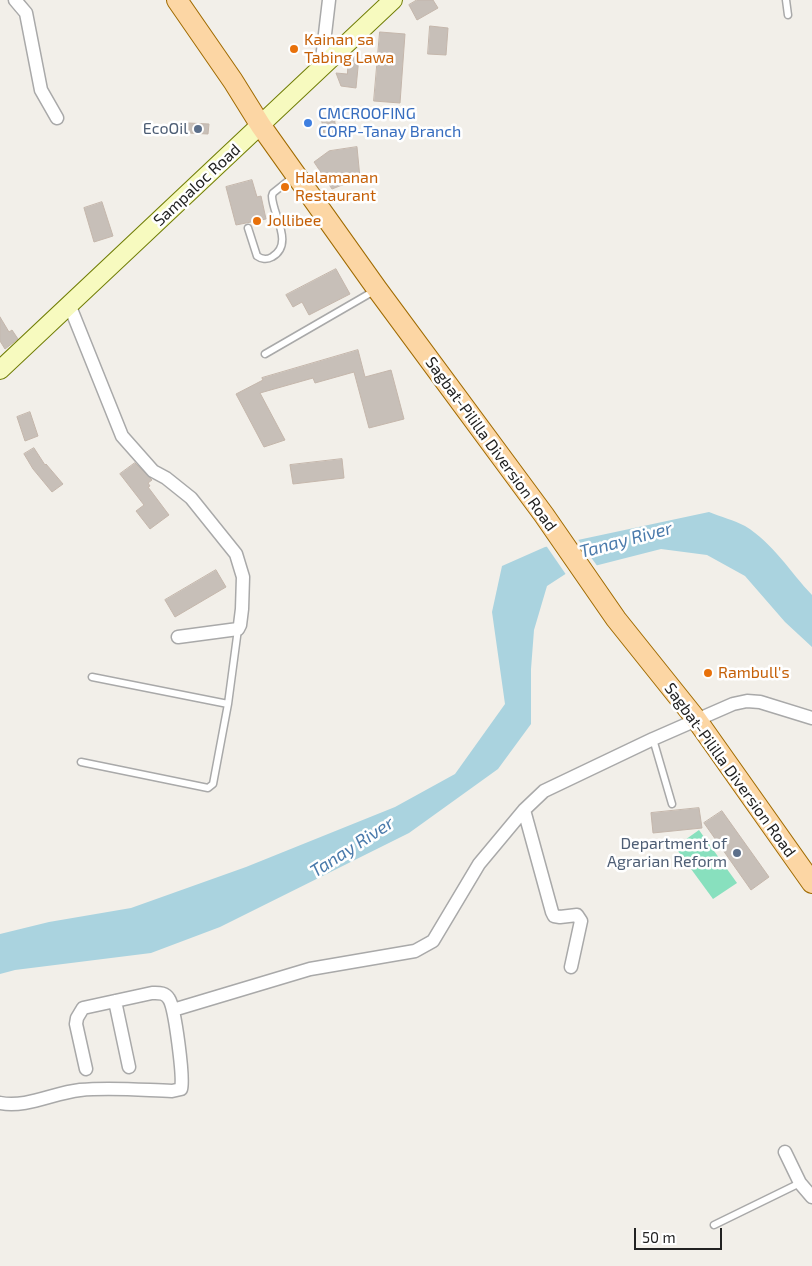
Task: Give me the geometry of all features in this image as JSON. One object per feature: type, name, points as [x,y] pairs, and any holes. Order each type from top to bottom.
[{"type":"main road","name":"Sagbat-Pililla Diversion Road","points":[[177,0],[233,81],[261,126],[378,289],[544,515],[616,619],[696,719],[812,883]]},
{"type":"main road","name":"Sampaloc Road","points":[[0,370],[393,0]]},
{"type":"street","points":[[15,0],[26,13],[41,90],[57,118]]},
{"type":"street","points":[[321,68],[329,0]]},
{"type":"street","points":[[70,304],[122,436],[153,470],[191,498],[236,554],[243,577],[241,617],[238,630],[178,637]]},
{"type":"street","points":[[173,1010],[310,969],[415,951],[433,942],[479,864],[524,810],[544,791],[696,719],[733,704],[747,702],[760,702],[812,718]]},
{"type":"street","points":[[524,810],[554,916],[576,916],[581,921],[571,967]]},
{"type":"street","points":[[0,1103],[11,1105],[77,1090],[172,1091],[181,1089],[182,1074],[170,1000],[160,992],[90,1005],[83,1008],[79,1012],[76,1024],[86,1069]]},
{"type":"street","points":[[115,1001],[129,1067]]},
{"type":"street","points":[[785,1152],[800,1183],[812,1197]]},
{"type":"lane","points":[[786,0],[788,15]]},
{"type":"lane","points":[[248,228],[257,256],[266,259],[277,253],[282,242],[272,196],[273,193],[296,174]]},
{"type":"lane","points":[[264,354],[378,289]]},
{"type":"lane","points":[[81,762],[208,788],[213,784],[228,704],[238,630]]},
{"type":"lane","points":[[92,677],[228,704]]},
{"type":"lane","points":[[653,739],[672,804]]},
{"type":"lane","points":[[714,1225],[800,1183]]},
{"type":"green space","points":[[699,830],[737,883],[713,899],[675,847]]},
{"type":"water","name":"Tanay River","points":[[709,512],[741,524],[755,533],[773,549],[812,595],[812,647],[785,622],[745,576],[707,555],[661,549],[567,573],[547,586],[534,630],[531,669],[531,724],[498,769],[409,833],[220,927],[151,953],[15,970],[0,974],[0,934],[49,922],[131,908],[246,867],[395,807],[455,774],[505,704],[492,612],[502,566],[545,547]]},
{"type":"pier","points":[[577,538],[598,567],[567,576],[545,544]]},
{"type":"building","points":[[417,0],[433,0],[438,8],[417,20],[409,5]]},
{"type":"building","points":[[430,26],[448,28],[446,55],[428,54]]},
{"type":"building","points":[[380,32],[405,34],[400,103],[374,101]]},
{"type":"building","points":[[349,56],[359,57],[356,88],[341,86],[336,73],[347,74]]},
{"type":"building","points":[[334,114],[336,132],[324,134],[321,117]]},
{"type":"building","name":"EcoOil","points":[[188,123],[209,124],[208,134],[188,133]]},
{"type":"building","points":[[357,147],[360,178],[332,189],[314,162],[329,151]]},
{"type":"building","points":[[252,180],[257,197],[261,196],[266,219],[236,225],[226,187]]},
{"type":"building","points":[[102,202],[113,236],[94,242],[84,208]]},
{"type":"building","points":[[336,269],[350,294],[309,315],[302,302],[293,307],[286,295]]},
{"type":"building","points":[[0,317],[9,332],[12,330],[18,339],[5,349],[0,341]]},
{"type":"building","points":[[358,350],[365,377],[391,370],[404,419],[369,428],[354,372],[315,383],[313,378],[260,393],[285,440],[264,447],[236,394],[263,380],[262,378]]},
{"type":"building","points":[[30,412],[38,436],[25,441],[17,417]]},
{"type":"building","points":[[34,448],[45,465],[63,484],[52,492],[33,469],[24,454]]},
{"type":"building","points":[[342,459],[344,478],[293,484],[290,465]]},
{"type":"building","points":[[135,463],[152,480],[148,483],[150,486],[148,487],[169,515],[150,529],[136,511],[144,505],[120,474]]},
{"type":"building","points":[[216,570],[226,587],[175,617],[165,600]]},
{"type":"building","points":[[699,808],[702,828],[653,833],[651,813]]},
{"type":"building","points":[[722,811],[769,877],[751,890],[704,823]]},
{"type":"place","name":"Kainan sa Tabing Lawa","points":[[294,49]]},
{"type":"place","name":"CMCROOFING CORP-Tanay Branch","points":[[308,123]]},
{"type":"place","name":"EcoOil","points":[[198,129]]},
{"type":"place","name":"Halamanan Restaurant","points":[[285,187]]},
{"type":"place","name":"Jollibee","points":[[257,221]]},
{"type":"place","name":"Rambull's","points":[[708,673]]},
{"type":"place","name":"Department of Agrarian Reform","points":[[737,853]]}]
